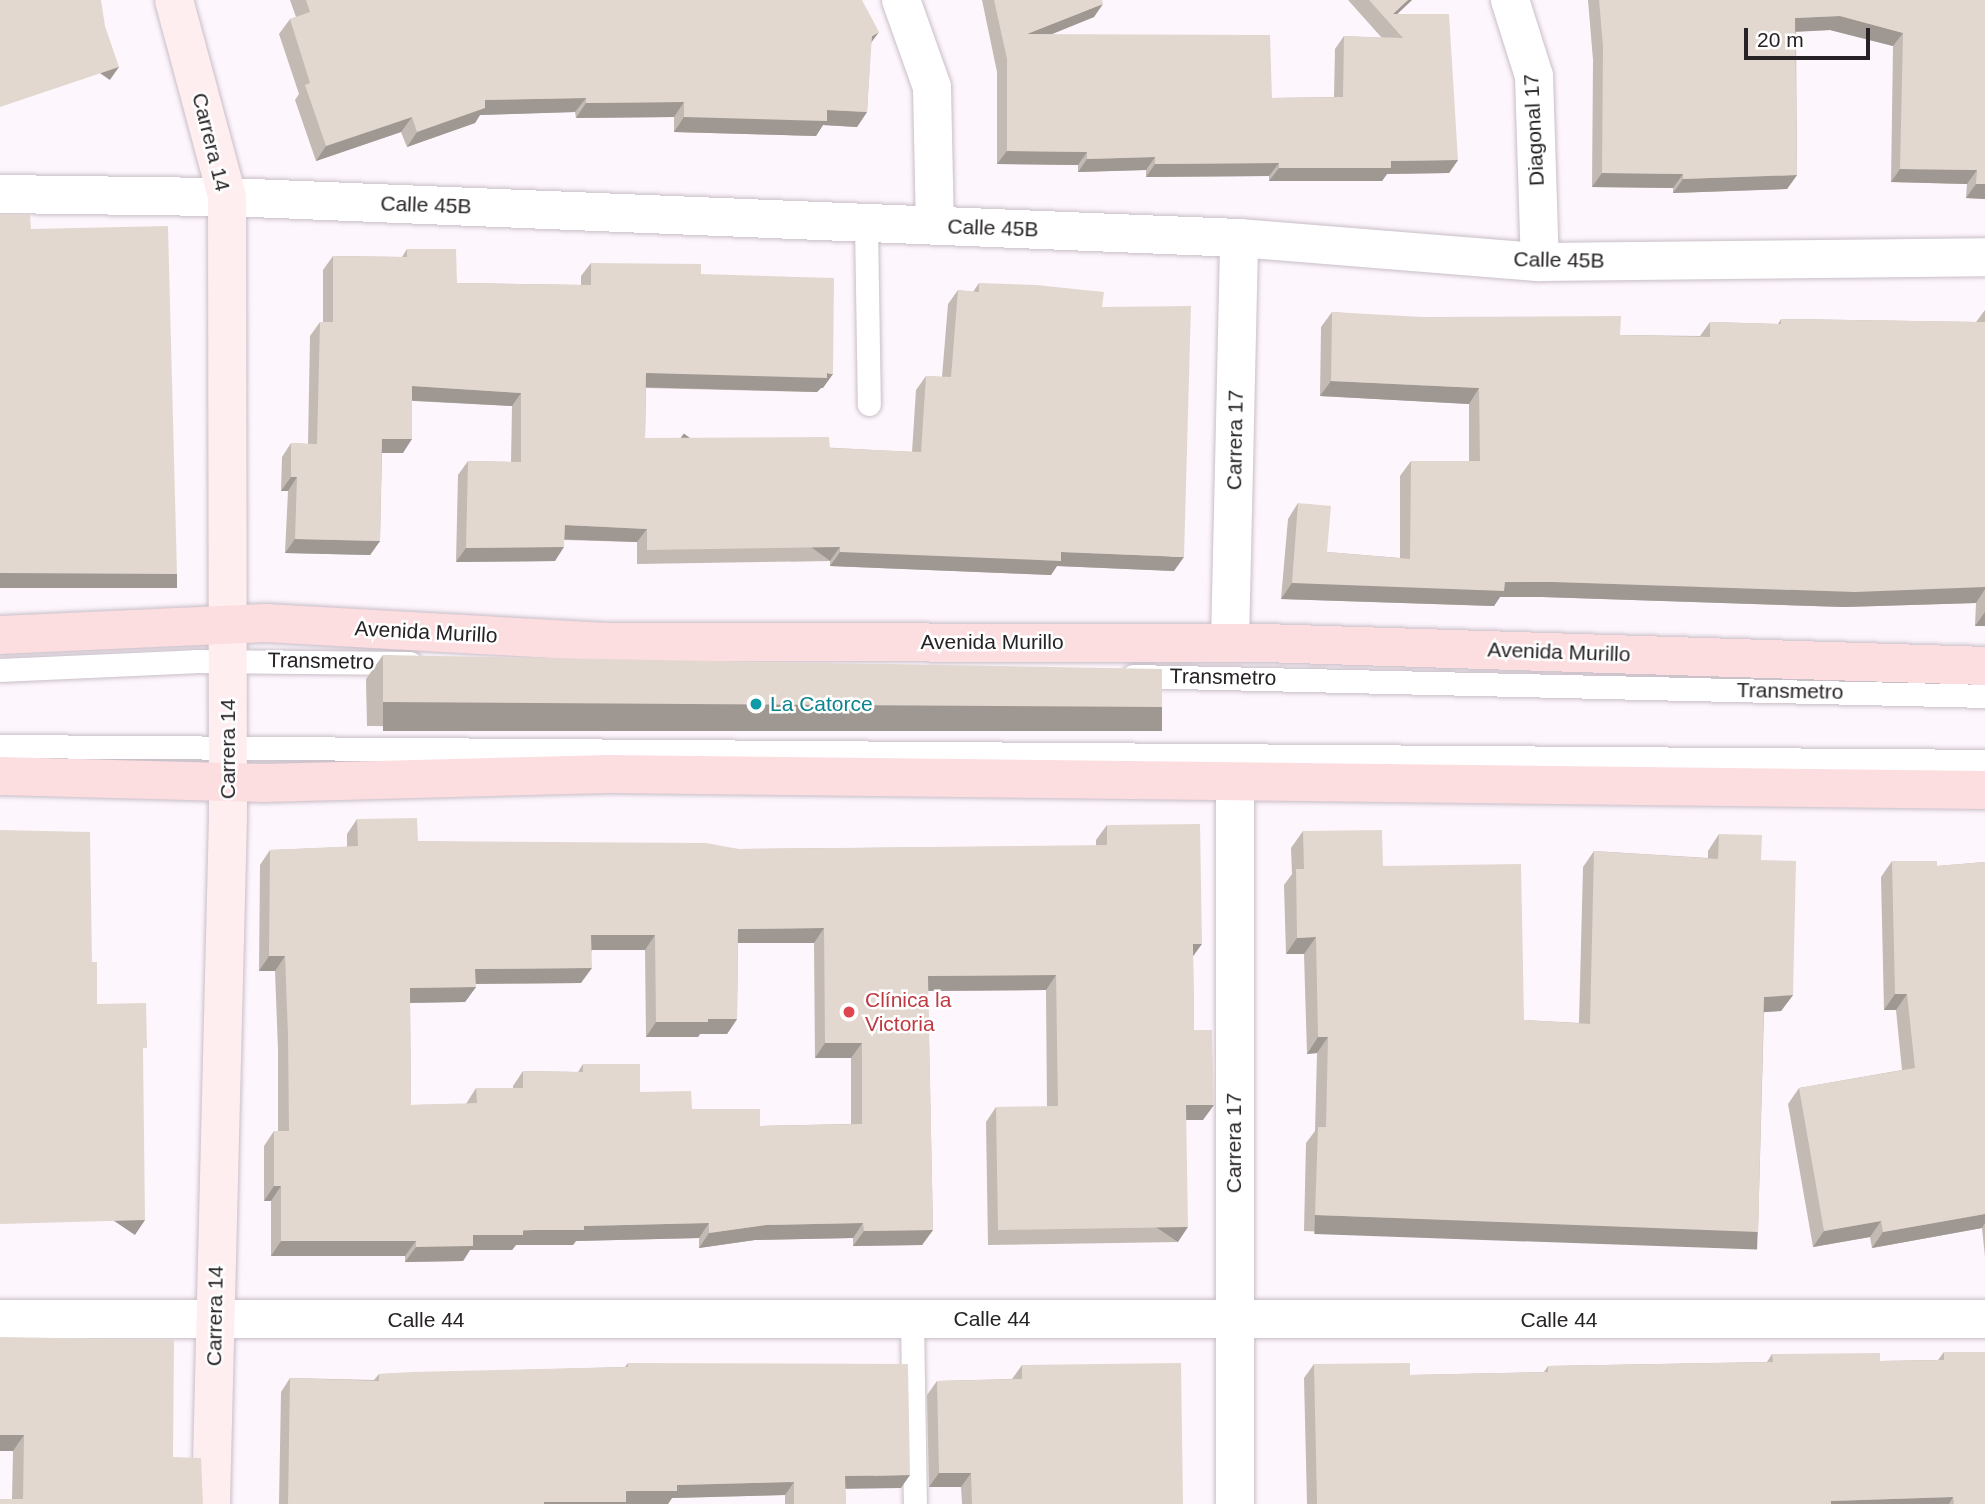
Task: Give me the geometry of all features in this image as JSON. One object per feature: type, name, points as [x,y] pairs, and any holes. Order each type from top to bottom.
[{"type":"main road","name":"Avenida Murillo","points":[[0,635],[228,623],[607,642],[1230,642],[1985,666]]},
{"type":"main road","points":[[0,776],[227,766],[609,774],[1985,790]]},
{"type":"street","name":"Carrera 14","points":[[174,0],[226,197],[227,766],[211,1504]]},
{"type":"street","points":[[901,0],[932,87],[935,225]]},
{"type":"street","name":"Diagonal 17","points":[[1510,0],[1534,76],[1540,262]]},
{"type":"street","name":"Calle 45B","points":[[0,194],[226,197],[1239,238],[1540,262],[1985,257]]},
{"type":"street","name":"Carrera 17","points":[[1230,642],[1239,238]]},
{"type":"street","name":"Carrera 17","points":[[1235,782],[1235,1504]]},
{"type":"street","name":"Calle 44","points":[[0,1319],[1985,1319]]},
{"type":"lane","points":[[866,223],[869,404]]},
{"type":"lane","name":"Transmetro","points":[[0,670],[228,661],[431,663]]},
{"type":"lane","name":"Transmetro","points":[[1109,675],[1985,696]]},
{"type":"lane","points":[[0,746],[227,766],[873,751],[1985,761]]},
{"type":"lane","points":[[912,1319],[915,1504]]},
{"type":"building","points":[[0,0],[101,0],[105,26],[119,67],[0,107]]},
{"type":"building","points":[[306,0],[862,0],[879,32],[872,36],[867,112],[827,110],[827,121],[684,117],[684,102],[586,103],[586,98],[485,100],[485,108],[417,132],[412,117],[326,146],[305,85],[310,83],[290,19],[310,12]]},
{"type":"building","points":[[994,0],[1102,0],[1103,4],[1027,34],[1270,35],[1272,98],[1343,97],[1344,36],[1403,38],[1369,0],[1408,0],[1393,14],[1449,14],[1458,160],[1391,161],[1391,168],[1279,168],[1279,163],[1155,164],[1155,157],[1087,159],[1087,152],[1007,151],[1007,59]]},
{"type":"building","points":[[1599,0],[1985,0],[1985,184],[1976,184],[1977,170],[1900,169],[1903,33],[1840,16],[1795,18],[1797,175],[1683,179],[1683,174],[1602,173],[1603,46]]},
{"type":"building","points":[[0,214],[30,215],[31,229],[168,226],[177,574],[0,573]]},
{"type":"building","points":[[407,249],[456,249],[457,283],[591,285],[591,263],[701,264],[701,274],[834,278],[833,374],[827,373],[827,378],[646,373],[645,438],[829,437],[830,448],[921,452],[926,376],[951,377],[958,290],[979,292],[979,283],[1037,285],[1104,292],[1102,307],[1191,306],[1184,557],[1061,552],[1061,561],[840,552],[840,547],[647,550],[647,529],[565,525],[564,547],[466,548],[468,461],[521,462],[521,393],[412,386],[412,439],[382,439],[380,541],[295,539],[297,477],[291,477],[291,443],[317,444],[320,322],[333,322],[333,256],[407,257]]},
{"type":"building","points":[[1332,312],[1423,317],[1621,316],[1620,335],[1710,337],[1710,322],[1781,324],[1781,319],[1985,322],[1985,587],[1855,592],[1505,582],[1504,591],[1292,583],[1298,503],[1331,506],[1327,552],[1410,559],[1411,461],[1480,461],[1479,388],[1331,381]]},
{"type":"building","points":[[383,655],[1162,669],[1162,707],[383,702]]},
{"type":"building","points":[[417,818],[418,841],[706,843],[739,849],[1107,845],[1107,825],[1200,824],[1202,944],[1193,944],[1194,1030],[1212,1030],[1214,1105],[1186,1105],[1188,1227],[998,1230],[996,1107],[1058,1106],[1056,975],[928,976],[933,1230],[864,1231],[863,1223],[766,1225],[709,1233],[709,1223],[584,1226],[584,1230],[523,1230],[523,1235],[473,1235],[473,1246],[416,1247],[416,1241],[281,1241],[281,1186],[274,1186],[274,1131],[289,1131],[288,1035],[285,956],[269,956],[270,850],[358,846],[357,819]],"holes":[[[824,928],[825,1043],[862,1043],[862,1124],[760,1126],[760,1109],[692,1109],[691,1091],[640,1092],[640,1064],[583,1064],[583,1072],[523,1071],[523,1088],[476,1088],[477,1103],[411,1105],[410,988],[476,987],[475,969],[592,968],[591,935],[655,935],[656,1022],[737,1019],[738,929]]]},
{"type":"building","points":[[0,830],[90,832],[92,962],[97,962],[97,1004],[146,1003],[147,1048],[143,1048],[145,1220],[0,1224]]},
{"type":"building","points":[[1382,830],[1383,866],[1521,864],[1524,1020],[1590,1024],[1594,851],[1718,859],[1719,834],[1762,835],[1761,860],[1796,861],[1793,995],[1764,997],[1758,1232],[1315,1215],[1318,1127],[1326,1127],[1328,1037],[1318,1037],[1316,937],[1297,938],[1296,869],[1304,869],[1303,831]]},
{"type":"building","points":[[1892,861],[1937,861],[1937,866],[1985,862],[1985,1214],[1883,1232],[1881,1221],[1824,1231],[1799,1088],[1915,1068],[1907,994],[1895,994]]},
{"type":"building","points":[[0,1337],[174,1340],[173,1457],[201,1458],[203,1504],[0,1504],[0,1499],[23,1499],[24,1435],[0,1435]]},
{"type":"building","points":[[1944,1352],[1985,1352],[1985,1504],[1954,1504],[1953,1497],[1831,1501],[1831,1504],[1317,1504],[1314,1364],[1410,1363],[1410,1375],[1548,1372],[1548,1366],[1773,1362],[1772,1354],[1880,1353],[1880,1361],[1944,1360]]},
{"type":"building","points":[[628,1363],[908,1364],[910,1475],[845,1476],[846,1504],[794,1504],[794,1482],[677,1485],[677,1491],[626,1491],[626,1502],[288,1504],[290,1378],[379,1381],[379,1374],[628,1367]]},
{"type":"building","points":[[1181,1363],[1183,1504],[972,1504],[971,1473],[939,1473],[937,1381],[1022,1379],[1022,1365]]},
{"type":"place","name":"La Catorce","points":[[756,704]]},
{"type":"place","name":"Clínica la Victoria","points":[[849,1012]]}]
